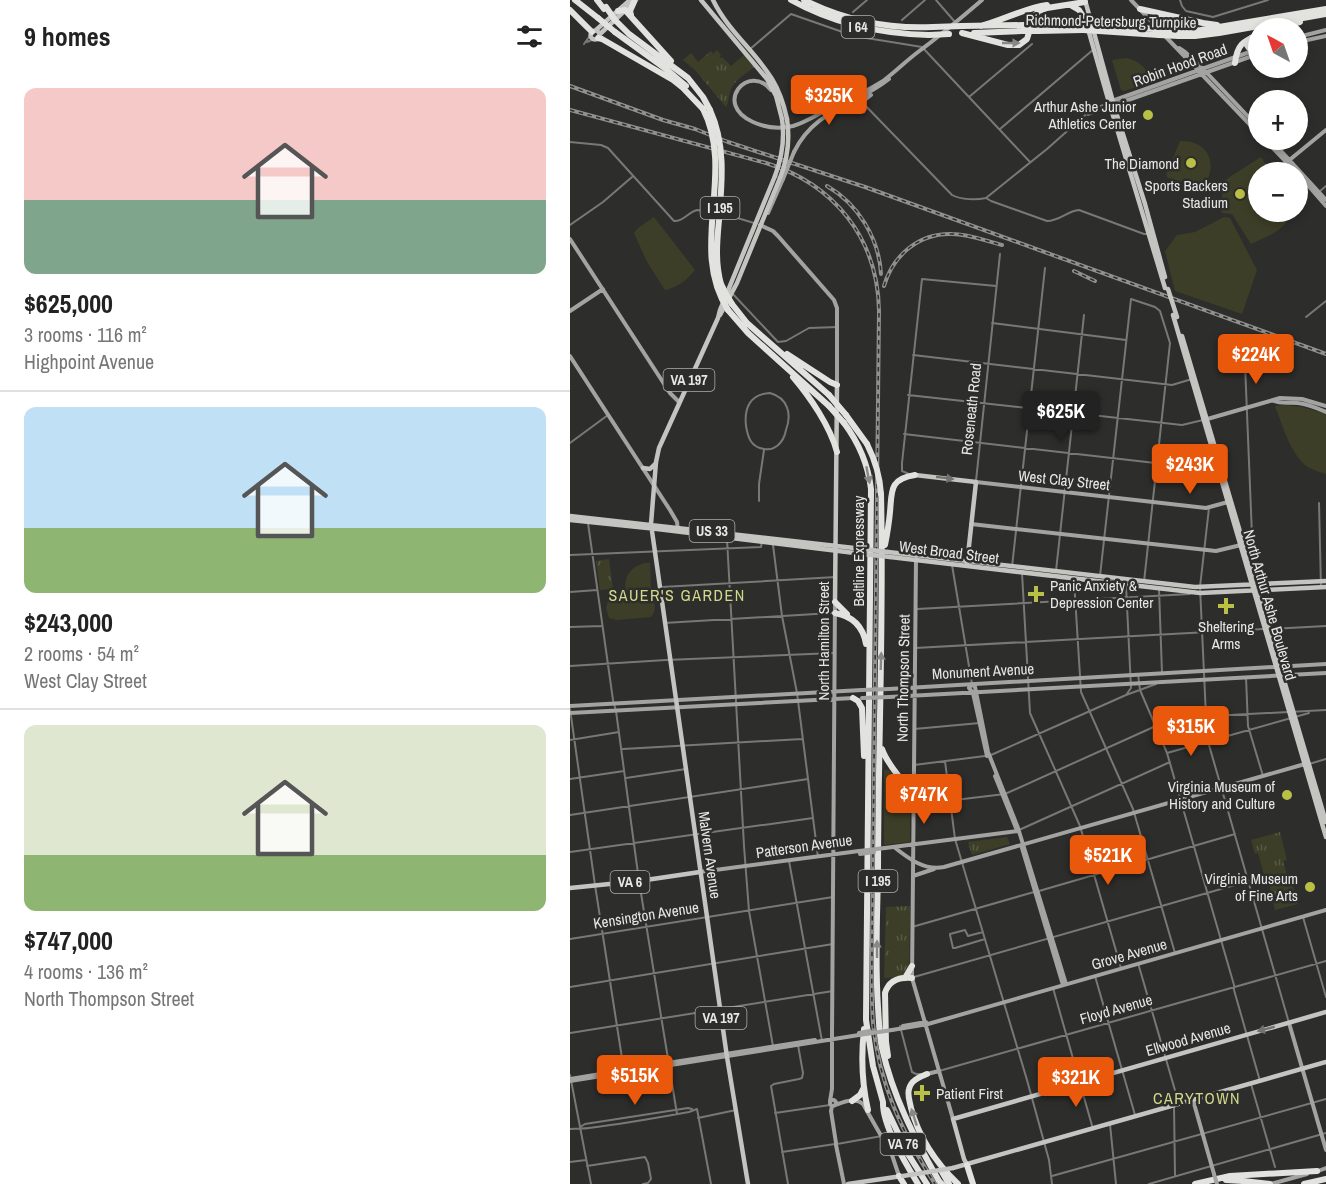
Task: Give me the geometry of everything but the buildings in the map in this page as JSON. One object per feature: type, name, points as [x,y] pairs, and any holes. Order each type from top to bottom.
[{"type":"highway","points":[[575,0],[598,18]]},
{"type":"highway","points":[[579,0],[598,18]]},
{"type":"highway","name":"Beltline Expressway","points":[[599,0],[629,34],[679,71],[695,86],[718,131],[722,150],[716,248],[717,267],[730,307],[748,333],[829,406],[840,424],[855,439],[863,455],[870,479],[866,1020],[873,1066],[883,1107],[893,1137],[918,1184]]},
{"type":"highway","name":"Richmond-Petersburg Turnpike","points":[[791,0],[856,27],[892,33],[950,34],[962,29],[981,26],[1023,28]]},
{"type":"highway","name":"Richmond-Petersburg Turnpike","points":[[804,0],[838,14],[894,26],[962,29],[1083,25],[1098,29],[1179,36],[1219,33],[1326,14]]},
{"type":"highway","points":[[633,1],[630,11],[633,18]]},
{"type":"highway","points":[[981,26],[1038,6],[1082,1]]},
{"type":"highway","points":[[962,29],[1008,45],[1019,45],[1027,39],[1037,12],[1069,3],[1079,10],[1083,25]]},
{"type":"highway","points":[[1140,9],[1203,23],[1230,25]]},
{"type":"highway","name":"Richmond-Petersburg Turnpike","points":[[1098,29],[1201,30],[1326,9]]},
{"type":"highway","points":[[570,10],[595,34],[673,80],[707,110]]},
{"type":"highway","points":[[622,10],[633,18],[679,71]]},
{"type":"highway","points":[[1308,19],[1326,14]]},
{"type":"highway","points":[[1155,25],[1160,18],[1168,16]]},
{"type":"highway","name":"Beltline Expressway","points":[[598,18],[679,79],[707,110]]},
{"type":"highway","points":[[1235,60],[1240,46],[1248,39]]},
{"type":"highway","name":"Beltline Expressway","points":[[730,307],[828,395],[846,415],[867,444],[879,474],[887,556],[879,701],[877,992],[880,1037],[889,1075],[909,1127],[941,1183]]},
{"type":"highway","points":[[766,341],[837,385]]},
{"type":"highway","points":[[781,363],[826,425],[837,452]]},
{"type":"highway","points":[[826,425],[830,428],[840,424]]},
{"type":"highway","points":[[887,556],[892,489],[901,478],[915,475]]},
{"type":"highway","points":[[835,602],[860,626],[864,634],[869,660]]},
{"type":"highway","points":[[835,613],[853,620]]},
{"type":"highway","points":[[853,698],[862,708],[868,789]]},
{"type":"highway","points":[[880,741],[887,761],[910,793],[913,805]]},
{"type":"highway","points":[[889,1075],[884,996],[886,988],[891,983],[898,979],[908,978],[912,966]]},
{"type":"highway","points":[[866,1020],[863,1030],[863,1086],[868,1110]]},
{"type":"highway","points":[[927,1074],[913,1082],[908,1094],[916,1124],[927,1148],[949,1184]]},
{"type":"highway","points":[[848,1101],[860,1095],[863,1086]]},
{"type":"highway","name":"VA 76","points":[[883,1101],[908,1154],[927,1184]]},
{"type":"highway","points":[[931,1154],[958,1184]]},
{"type":"highway","points":[[967,1165],[973,1184]]},
{"type":"highway","points":[[1197,1184],[1230,1176],[1317,1171]]},
{"type":"highway","points":[[902,1175],[904,1184]]},
{"type":"highway","points":[[1304,1184],[1326,1179]]},
{"type":"highway","points":[[1197,1184],[1221,1180],[1270,1184]]},
{"type":"main road","name":"VA 197","points":[[651,526],[659,448],[723,311],[779,178],[783,146],[785,119],[782,100],[775,84],[768,73],[701,0]]},
{"type":"main road","name":"VA 197","points":[[713,0],[770,83],[785,119]]},
{"type":"main road","points":[[595,34],[633,1]]},
{"type":"main road","name":"North Arthur Ashe Boulevard","points":[[1082,1],[1083,25],[1094,49],[1112,104],[1242,544],[1248,553],[1255,588],[1326,822]]},
{"type":"main road","name":"North Arthur Ashe Boulevard","points":[[1082,1],[1106,73],[1112,104]]},
{"type":"main road","points":[[1094,49],[1098,51],[1106,73]]},
{"type":"main road","name":"North Hamilton Street","points":[[835,602],[837,452],[840,424],[837,385]]},
{"type":"main road","points":[[643,468],[650,469],[656,462]]},
{"type":"main road","name":"West Clay Street","points":[[915,475],[976,482]]},
{"type":"main road","name":"Roseneath Road","points":[[967,564],[976,482]]},
{"type":"main road","name":"West Broad Street","points":[[570,518],[1022,570],[1126,585],[1255,588]]},
{"type":"main road","name":"Malvern Avenue","points":[[651,526],[726,1055],[748,1184]]},
{"type":"main road","name":"West Broad Street","points":[[727,535],[773,541]]},
{"type":"main road","name":"North Arthur Ashe Boulevard","points":[[1248,553],[1255,588]]},
{"type":"main road","name":"West Broad Street","points":[[916,558],[952,565],[1012,567],[1022,570],[1100,576],[1159,589],[1198,593],[1324,584]]},
{"type":"main road","name":"North Arthur Ashe Boulevard","points":[[1322,811],[1326,837]]},
{"type":"main road","name":"Patterson Avenue","points":[[570,888],[700,872]]},
{"type":"main road","name":"Ellwood Avenue","points":[[953,1119],[1326,1012]]},
{"type":"main road","points":[[846,1184],[967,1165],[1326,1062]]},
{"type":"main road","points":[[953,1119],[967,1165]]},
{"type":"street","points":[[853,12],[867,0]]},
{"type":"street","points":[[902,20],[925,0]]},
{"type":"street","points":[[936,0],[955,22]]},
{"type":"street","points":[[779,106],[769,87],[759,81],[744,83],[735,95],[735,106],[741,116],[757,124],[774,128],[798,124],[859,99],[981,0]]},
{"type":"street","points":[[1132,0],[1173,45],[1185,52],[1248,122]]},
{"type":"street","points":[[1180,0],[1186,11],[1213,17],[1268,0]]},
{"type":"street","points":[[747,52],[791,14],[854,36],[918,46],[1030,162]]},
{"type":"street","points":[[1308,34],[1326,30]]},
{"type":"street","points":[[1308,40],[1326,36]]},
{"type":"street","points":[[969,97],[1032,44]]},
{"type":"street","points":[[779,178],[805,133],[816,122],[882,85],[923,49]]},
{"type":"street","points":[[1000,130],[1094,49]]},
{"type":"street","name":"Robin Hood Road","points":[[1112,104],[1143,95],[1248,55]]},
{"type":"street","points":[[1202,72],[1248,117]]},
{"type":"street","name":"Robin Hood Road","points":[[1112,104],[1155,86],[1202,72]]},
{"type":"street","points":[[1143,95],[1153,90],[1155,86]]},
{"type":"street","points":[[859,99],[952,195],[982,199],[1085,116],[1112,104]]},
{"type":"street","points":[[1289,161],[1326,130]]},
{"type":"street","points":[[570,142],[606,146],[674,221],[696,210],[723,214],[760,224]]},
{"type":"street","points":[[1276,150],[1289,161]]},
{"type":"street","points":[[1280,150],[1326,206]]},
{"type":"street","points":[[570,225],[633,177]]},
{"type":"street","points":[[1308,184],[1326,200]]},
{"type":"street","points":[[1317,193],[1326,186]]},
{"type":"street","points":[[986,198],[1047,221],[1079,210],[1144,234],[1151,233]]},
{"type":"street","name":"North Hamilton Street","points":[[760,224],[776,234],[829,294],[837,308],[837,385]]},
{"type":"street","points":[[570,239],[674,398],[679,402]]},
{"type":"street","name":"Roseneath Road","points":[[976,482],[1000,254]]},
{"type":"street","points":[[1012,567],[1045,268]]},
{"type":"street","points":[[915,475],[903,472],[901,469],[922,279],[996,285]]},
{"type":"street","points":[[570,311],[603,289]]},
{"type":"street","points":[[730,291],[778,342],[786,341],[809,328],[838,327]]},
{"type":"street","points":[[1100,576],[1131,299],[1159,310],[1170,340],[1144,584]]},
{"type":"street","points":[[1306,317],[1326,301]]},
{"type":"street","points":[[1056,571],[1084,315]]},
{"type":"street","points":[[992,322],[1126,340]]},
{"type":"street","points":[[913,355],[1172,385],[1193,379]]},
{"type":"street","points":[[570,356],[670,510],[679,529]]},
{"type":"street","points":[[1245,364],[1248,553]]},
{"type":"street","points":[[770,393],[780,397],[790,414],[787,429],[779,445],[775,448],[764,449],[754,446],[748,437],[747,411],[748,405],[756,397],[770,393]]},
{"type":"street","points":[[908,395],[1186,425],[1280,398],[1302,399],[1326,406]]},
{"type":"street","points":[[1273,401],[1306,404],[1326,411]]},
{"type":"street","points":[[570,443],[608,415]]},
{"type":"street","points":[[904,434],[1197,467],[1217,461]]},
{"type":"street","points":[[759,501],[764,449]]},
{"type":"street","name":"West Clay Street","points":[[976,482],[1209,508],[1230,502]]},
{"type":"street","points":[[1318,503],[1324,584]]},
{"type":"street","points":[[1209,508],[1198,593],[1208,741],[1302,1069],[1324,1134],[1326,1150]]},
{"type":"street","points":[[587,520],[626,778],[639,881],[676,1112]]},
{"type":"street","points":[[971,524],[1204,550],[1218,551],[1242,544]]},
{"type":"street","points":[[727,535],[748,911],[774,1048]]},
{"type":"street","points":[[570,555],[761,547],[762,541]]},
{"type":"street","points":[[773,541],[782,616],[797,693],[818,857]]},
{"type":"street","name":"North Thompson Street","points":[[912,966],[916,558]]},
{"type":"street","points":[[952,565],[972,684],[969,687],[974,692],[989,756],[1025,847],[1065,985]]},
{"type":"street","points":[[1022,570],[1030,713],[1081,828],[1121,968]]},
{"type":"street","points":[[1073,573],[1081,692],[1134,813],[1175,953]]},
{"type":"street","points":[[659,587],[836,578]]},
{"type":"street","points":[[1126,585],[1131,675],[1130,690],[1126,695]]},
{"type":"street","points":[[1159,589],[1162,673]]},
{"type":"street","points":[[570,592],[597,590]]},
{"type":"street","points":[[915,609],[1198,593]]},
{"type":"street","name":"North Hamilton Street","points":[[835,602],[833,1102],[831,1111],[846,1184]]},
{"type":"street","points":[[664,623],[835,613]]},
{"type":"street","points":[[570,627],[602,626]]},
{"type":"street","points":[[915,648],[1326,626]]},
{"type":"street","points":[[570,666],[834,653]]},
{"type":"street","name":"Monument Avenue","points":[[570,711],[614,704],[675,700],[1326,664]]},
{"type":"street","name":"Monument Avenue","points":[[570,711],[616,711],[1326,673]]},
{"type":"street","points":[[1138,674],[1140,690],[1170,762],[1260,1081]]},
{"type":"street","points":[[1246,677],[1249,729],[1263,776]]},
{"type":"street","points":[[914,765],[989,756],[1126,695],[1162,682]]},
{"type":"street","points":[[1167,753],[1292,715],[1326,710]]},
{"type":"street","points":[[570,711],[624,1071]]},
{"type":"street","points":[[913,805],[1004,794],[1156,726],[1192,717],[1292,715]]},
{"type":"street","points":[[914,729],[981,723]]},
{"type":"street","points":[[570,740],[619,732]]},
{"type":"street","points":[[621,749],[802,739]]},
{"type":"street","points":[[913,876],[1326,759]]},
{"type":"street","points":[[945,761],[955,839],[1018,1049],[1049,1160],[1052,1184]]},
{"type":"street","name":"Patterson Avenue","points":[[700,872],[1018,831],[1170,762]]},
{"type":"street","points":[[626,778],[686,769]]},
{"type":"street","points":[[570,779],[624,771]]},
{"type":"street","points":[[570,814],[808,779]]},
{"type":"street","points":[[570,852],[813,818]]},
{"type":"street","points":[[912,927],[1235,834]]},
{"type":"street","points":[[894,847],[924,866],[935,868]]},
{"type":"street","points":[[884,850],[901,852]]},
{"type":"street","points":[[789,861],[821,1040]]},
{"type":"street","points":[[953,1119],[925,1024],[908,978],[1249,881]]},
{"type":"street","name":"Kensington Avenue","points":[[570,939],[833,897]]},
{"type":"street","name":"Grove Avenue","points":[[570,1079],[925,1024],[1326,910]]},
{"type":"street","points":[[1304,917],[1326,997]]},
{"type":"street","points":[[970,944],[965,930],[950,934],[954,948],[970,944],[985,939]]},
{"type":"street","points":[[968,936],[983,932]]},
{"type":"street","points":[[570,987],[833,944]]},
{"type":"street","name":"Floyd Avenue","points":[[900,1028],[912,1072],[927,1074],[1326,961]]},
{"type":"street","points":[[1138,963],[1176,1105],[1175,1176]]},
{"type":"street","points":[[1095,976],[1135,1117]]},
{"type":"street","points":[[1053,988],[1093,1129]]},
{"type":"street","points":[[570,1033],[833,991]]},
{"type":"street","points":[[788,1184],[772,1085],[802,1078],[798,1044]]},
{"type":"street","points":[[570,1079],[591,1184]]},
{"type":"street","points":[[1251,1084],[1275,1167]]},
{"type":"street","points":[[1051,1177],[1326,1098]]},
{"type":"street","points":[[1193,1100],[1217,1184]]},
{"type":"street","points":[[775,1113],[833,1102],[860,1101],[868,1110],[902,1175]]},
{"type":"street","points":[[570,1129],[585,1124],[676,1112],[688,1108],[695,1109],[711,1184]]},
{"type":"street","points":[[698,1118],[736,1110]]},
{"type":"street","points":[[1110,1124],[1116,1184]]},
{"type":"street","points":[[1149,1184],[1324,1134]]},
{"type":"street","points":[[782,1152],[882,1136]]},
{"type":"street","points":[[587,1166],[645,1157],[651,1179],[644,1184]]},
{"type":"street","points":[[570,1162],[586,1160]]},
{"type":"street","points":[[1270,1184],[1326,1168]]},
{"type":"street","points":[[878,1184],[882,1178]]},
{"type":"green space","points":[[717,50],[721,55],[719,57],[731,66],[744,55],[754,67],[733,85],[726,107],[695,70],[683,60],[691,53],[698,62],[711,51],[713,54]]},
{"type":"green space","points":[[1126,58],[1143,66],[1152,82],[1121,90],[1112,60]]},
{"type":"green space","name":"The Diamond","points":[[1180,141],[1198,145],[1208,155],[1210,170],[1203,187],[1168,178],[1166,175]]},
{"type":"green space","name":"Sports Backers Stadium","points":[[1261,157],[1264,162],[1253,162]]},
{"type":"green space","name":"Sports Backers Stadium","points":[[1248,165],[1248,222],[1287,222],[1278,230],[1251,244],[1232,214],[1222,213],[1220,208],[1225,180]]},
{"type":"green space","points":[[654,217],[695,270],[682,283],[665,290],[647,262],[634,233]]},
{"type":"green space","points":[[1224,217],[1230,218],[1257,270],[1242,314],[1175,291],[1165,251],[1177,235],[1195,232]]},
{"type":"green space","points":[[1275,406],[1302,407],[1326,414],[1326,474],[1308,467],[1292,448]]},
{"type":"green space","points":[[609,559],[613,589],[600,590],[596,561]]},
{"type":"green space","points":[[650,563],[651,588],[626,591],[629,573],[635,567]]},
{"type":"green space","points":[[648,595],[653,599],[655,605],[651,617],[616,620],[609,618],[606,608],[609,597]]},
{"type":"green space","points":[[884,770],[889,770],[904,787],[910,802],[910,842],[884,845]]},
{"type":"green space","points":[[1280,832],[1287,860],[1283,861],[1298,904],[1275,910],[1269,882],[1266,882],[1258,853],[1255,854],[1251,840]]},
{"type":"green space","points":[[1007,837],[1010,844],[972,855],[968,842]]},
{"type":"green space","points":[[910,906],[909,968],[902,977],[884,978],[886,907]]},
{"type":"railway","points":[[570,86],[663,120],[865,187],[1326,354]]},
{"type":"railway","points":[[570,110],[766,163],[790,172],[831,200],[848,218],[861,238],[870,260],[877,285],[879,311],[873,1023],[881,1067],[894,1107],[912,1146],[935,1184]]},
{"type":"railway","points":[[827,186],[848,202],[865,223],[876,248],[881,274]]},
{"type":"railway","points":[[884,286],[888,275],[901,256],[909,248],[929,237],[958,234],[1002,245]]},
{"type":"railway","points":[[1074,271],[1095,281]]},
{"type":"place","name":"Arthur Ashe Junior Athletics Center","points":[[1148,115]]},
{"type":"place","name":"The Diamond","points":[[1191,163]]},
{"type":"place","name":"Sports Backers Stadium","points":[[1240,194]]},
{"type":"place","name":"Panic Anxiety & Depression Center","points":[[1036,594]]},
{"type":"place","name":"Sheltering Arms","points":[[1226,606]]},
{"type":"place","name":"Virginia Museum of History and Culture","points":[[1287,795]]},
{"type":"place","name":"Virginia Museum of Fine Arts","points":[[1310,887]]},
{"type":"place","name":"Patient First","points":[[922,1093]]},
{"type":"district","name":"SAUER'S GARDEN","points":[[677,595]]},
{"type":"district","name":"CARYTOWN","points":[[1197,1098]]}]
